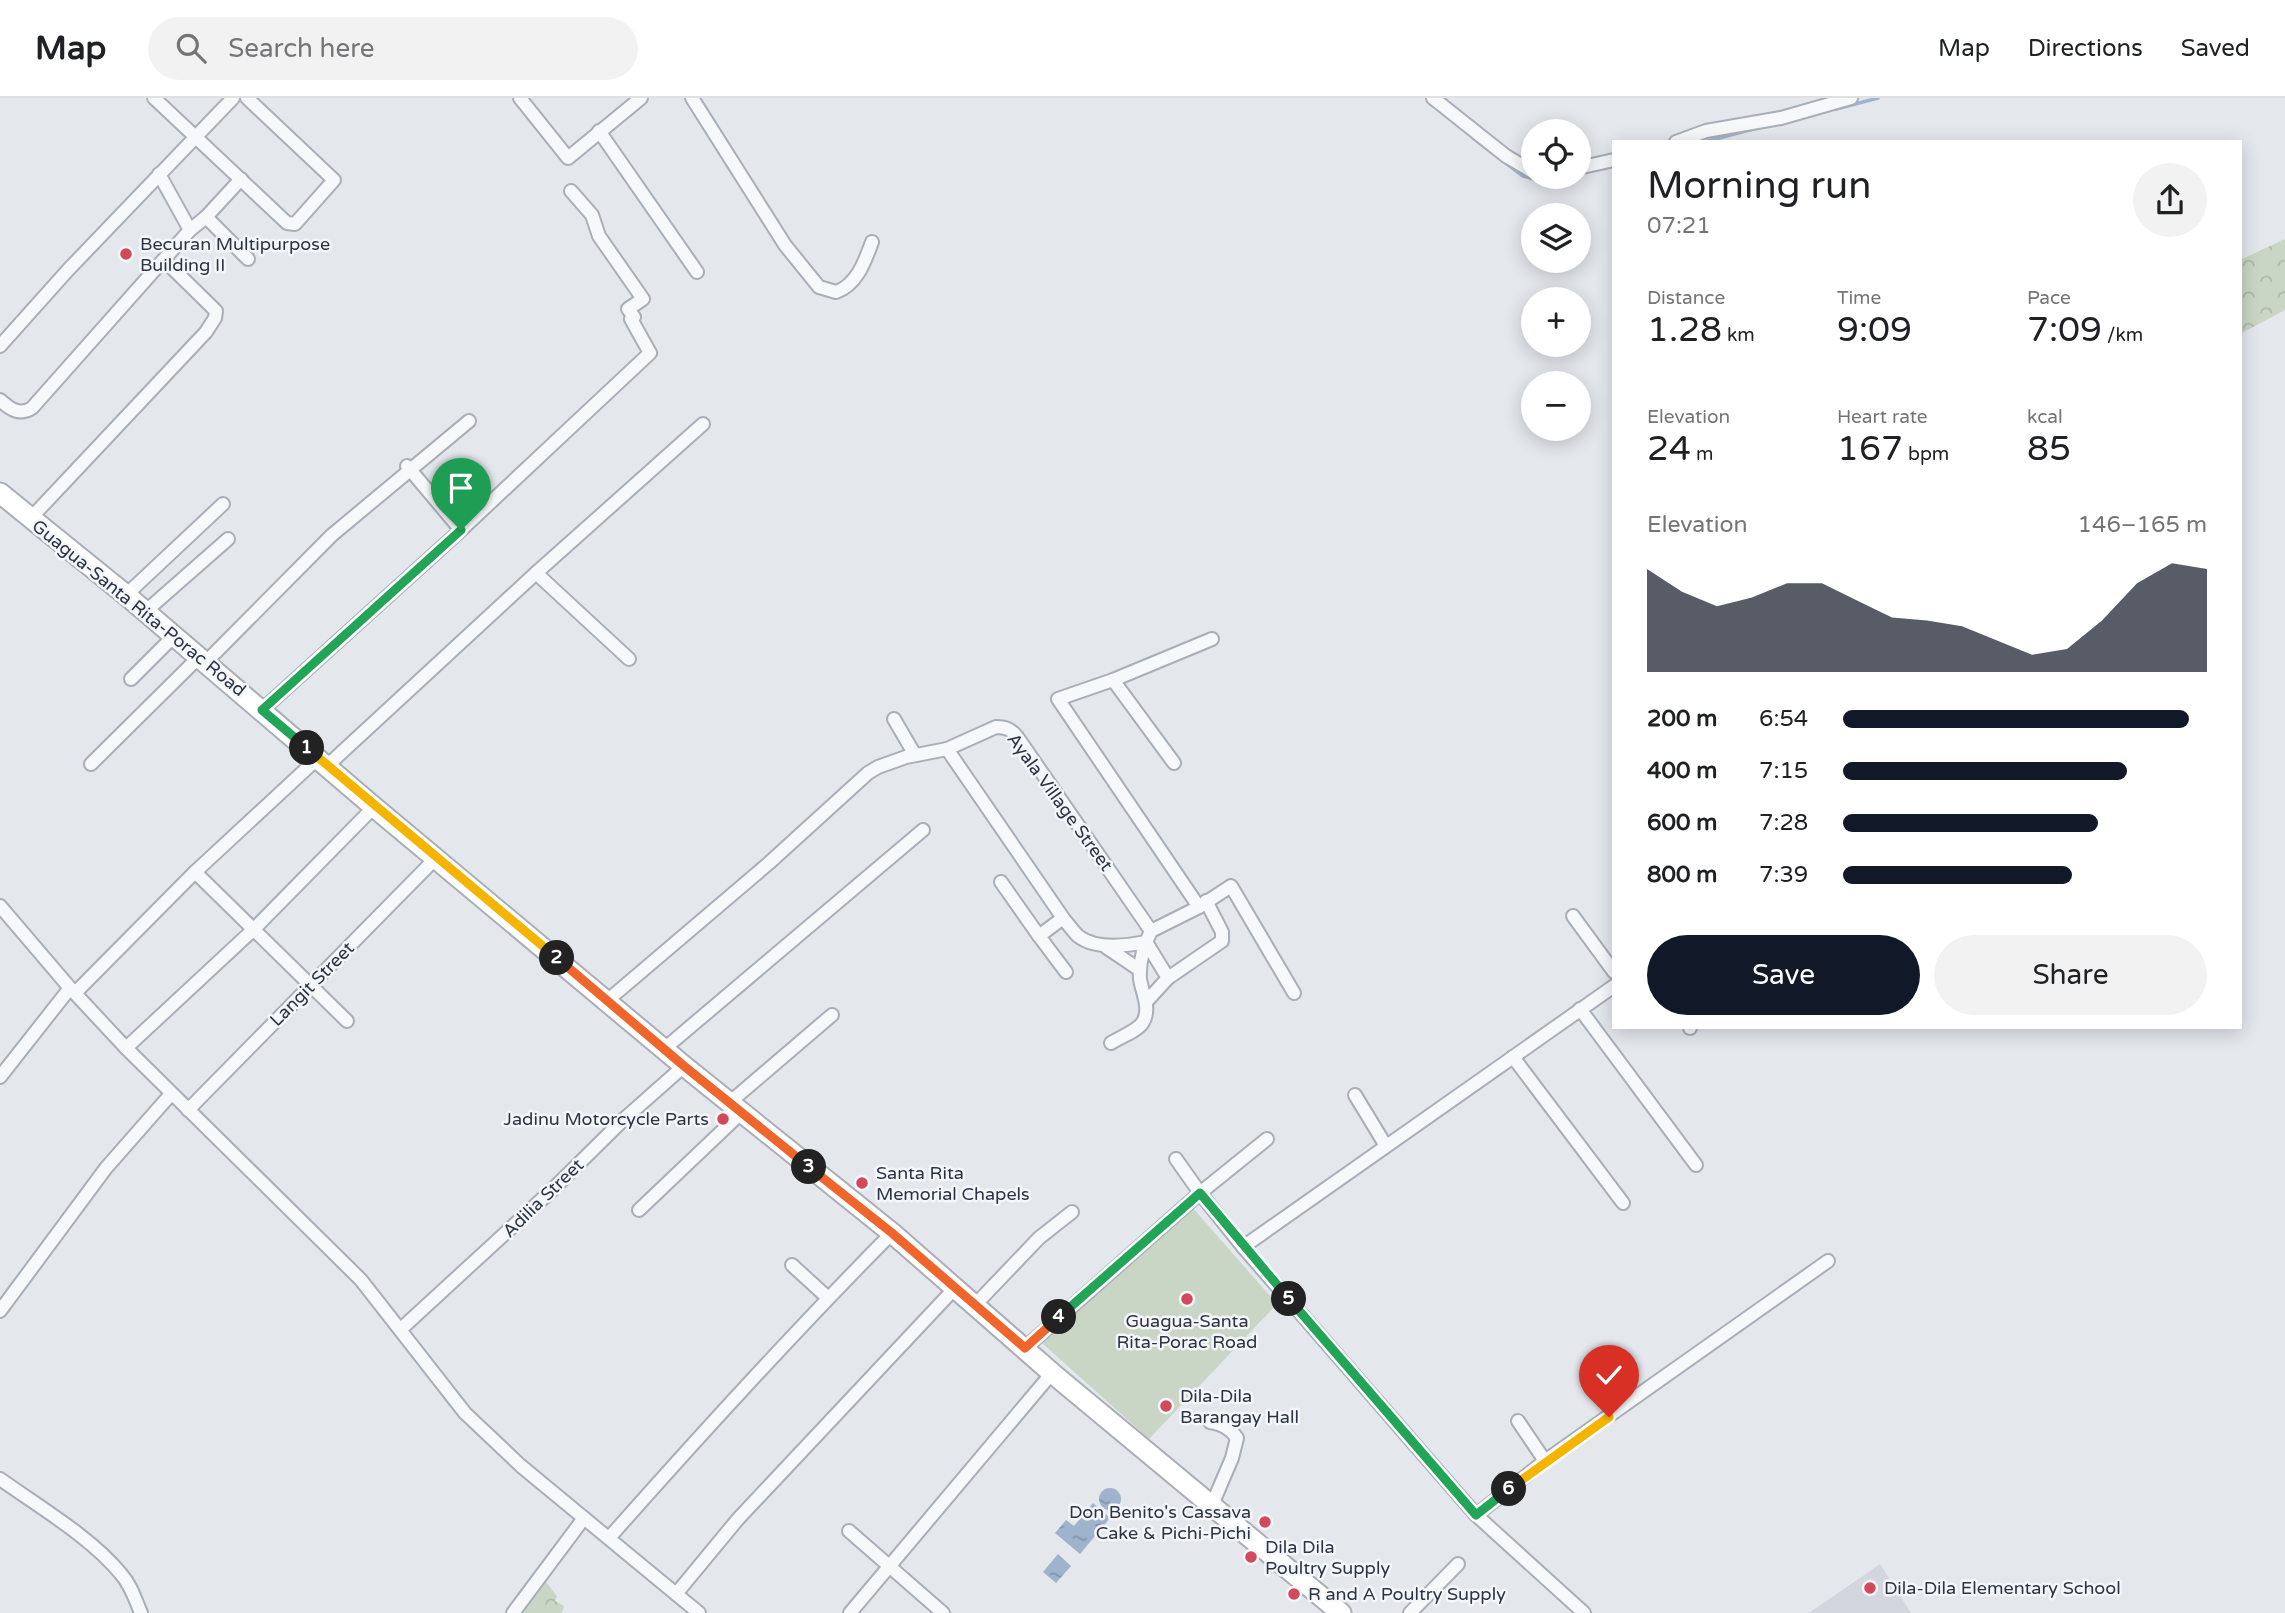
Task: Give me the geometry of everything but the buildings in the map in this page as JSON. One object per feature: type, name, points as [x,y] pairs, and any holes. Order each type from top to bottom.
[{"type":"main road","name":"Guagua-Santa Rita-Porac Road","points":[[0,493],[146,611],[374,807],[684,1066],[892,1233],[1052,1373],[1341,1613]]},
{"type":"street","points":[[154,98],[291,225],[298,222],[334,180],[247,98]]},
{"type":"street","points":[[0,346],[233,98]]},
{"type":"street","points":[[520,98],[568,158],[640,98]]},
{"type":"street","points":[[692,98],[785,246],[819,287],[836,292],[850,284],[865,261],[872,242]]},
{"type":"street","points":[[1433,98],[1521,165]]},
{"type":"street","points":[[1697,138],[1851,98]]},
{"type":"street","points":[[599,131],[697,271]]},
{"type":"street","points":[[1591,165],[1612,160]]},
{"type":"street","points":[[159,174],[190,230]]},
{"type":"street","points":[[0,400],[15,411],[32,408],[190,230],[206,217],[241,179]]},
{"type":"street","points":[[262,710],[461,530],[650,353],[628,309],[643,299],[599,236],[592,215],[571,191]]},
{"type":"street","points":[[206,217],[248,259]]},
{"type":"street","points":[[30,519],[206,332],[215,318],[216,311],[164,260]]},
{"type":"street","points":[[91,764],[332,535],[408,468],[469,421]]},
{"type":"street","points":[[0,1077],[72,990],[195,872],[704,424]]},
{"type":"street","points":[[408,468],[461,530]]},
{"type":"street","points":[[126,595],[223,504]]},
{"type":"street","points":[[146,611],[228,539]]},
{"type":"street","points":[[536,573],[629,659]]},
{"type":"street","points":[[131,679],[174,636]]},
{"type":"street","points":[[1146,1002],[1168,978],[1223,939],[1202,904],[1058,699],[1113,680],[1212,639]]},
{"type":"street","points":[[1113,680],[1174,763]]},
{"type":"street","points":[[894,719],[915,755]]},
{"type":"street","name":"Ayala Village Street","points":[[608,1000],[769,863],[869,773],[890,762],[947,749],[996,727],[1013,731],[1149,937],[1168,978]]},
{"type":"street","points":[[947,749],[1063,918],[1082,939],[1122,946],[1149,937],[1231,886],[1294,993]]},
{"type":"street","points":[[126,1048],[254,929],[374,807]]},
{"type":"street","points":[[664,1049],[923,830]]},
{"type":"street","name":"Langit Street","points":[[188,1111],[436,858]]},
{"type":"street","points":[[195,872],[347,1021]]},
{"type":"street","points":[[1001,882],[1066,972]]},
{"type":"street","points":[[0,906],[126,1048],[361,1280],[401,1329],[442,1387],[465,1413],[522,1466],[699,1613]]},
{"type":"street","points":[[1573,916],[1612,969]]},
{"type":"street","points":[[1039,936],[1063,918]]},
{"type":"street","points":[[1111,1043],[1143,1022],[1146,1002],[1140,971],[1149,937]]},
{"type":"street","points":[[1103,944],[1140,971]]},
{"type":"street","points":[[1243,1247],[1612,987]]},
{"type":"street","points":[[1580,1009],[1696,1165]]},
{"type":"street","points":[[639,1210],[735,1108],[832,1015]]},
{"type":"street","points":[[1513,1057],[1623,1203]]},
{"type":"street","name":"Adilia Street","points":[[401,1329],[684,1066]]},
{"type":"street","points":[[0,1311],[106,1168],[171,1094]]},
{"type":"street","points":[[1355,1095],[1387,1146]]},
{"type":"street","points":[[1025,1348],[1200,1193],[1267,1139]]},
{"type":"street","points":[[1176,1159],[1243,1247],[1476,1515],[1584,1613]]},
{"type":"street","points":[[976,1304],[1039,1238],[1072,1212]]},
{"type":"street","points":[[609,1538],[719,1413],[892,1233]]},
{"type":"street","points":[[1476,1515],[1545,1461],[1828,1261]]},
{"type":"street","points":[[792,1265],[828,1298]]},
{"type":"street","points":[[676,1594],[738,1519],[956,1287]]},
{"type":"street","points":[[850,1613],[1052,1373]]},
{"type":"street","points":[[1518,1421],[1545,1461]]},
{"type":"street","points":[[1210,1422],[1221,1424],[1237,1438],[1232,1458],[1212,1505]]},
{"type":"street","points":[[0,1479],[89,1543],[108,1560],[131,1587],[141,1613]]},
{"type":"street","points":[[513,1613],[584,1518]]},
{"type":"street","points":[[849,1531],[943,1613]]},
{"type":"street","points":[[1410,1613],[1458,1564]]},
{"type":"shaded area","name":"Dila-Dila Elementary School","points":[[1880,1564],[1911,1613],[1809,1613]]},
{"type":"green space","points":[[2285,239],[2285,310],[2242,333],[2242,259]]},
{"type":"green space","points":[[1192,1207],[1277,1304],[1149,1439],[1042,1343]]},
{"type":"green space","points":[[546,1582],[557,1596],[555,1601],[564,1606],[562,1613],[520,1613]]},
{"type":"water","points":[[1110,1488],[1120,1495],[1121,1499],[1114,1509],[1110,1510],[1100,1503],[1099,1499],[1106,1489]]},
{"type":"water","points":[[1093,1503],[1110,1518],[1080,1554],[1055,1533],[1066,1520],[1074,1526]]},
{"type":"water","points":[[1058,1554],[1071,1566],[1056,1583],[1043,1572]]},
{"type":"waterway","points":[[1836,109],[1878,98]]},
{"type":"waterway","points":[[1712,140],[1761,127]]},
{"type":"waterway","points":[[1473,138],[1521,174]]},
{"type":"place","name":"Becuran Multipurpose Building II","points":[[126,254]]},
{"type":"place","name":"Jadinu Motorcycle Parts","points":[[723,1119]]},
{"type":"place","name":"Santa Rita Memorial Chapels","points":[[862,1183]]},
{"type":"place","name":"Guagua-Santa Rita-Porac Road","points":[[1187,1299]]},
{"type":"place","name":"Dila-Dila Barangay Hall","points":[[1166,1406]]},
{"type":"place","name":"Don Benito's Cassava Cake & Pichi-Pichi","points":[[1265,1522]]},
{"type":"place","name":"Dila Dila Poultry Supply","points":[[1251,1557]]},
{"type":"place","name":"Dila-Dila Elementary School","points":[[1870,1588]]},
{"type":"place","name":"R and A Poultry Supply","points":[[1294,1594]]},
{"type":"route","points":[[461,530],[262,710],[684,1066],[892,1233],[1025,1348],[1200,1193],[1243,1247],[1476,1515],[1545,1461],[1609,1417]]}]
